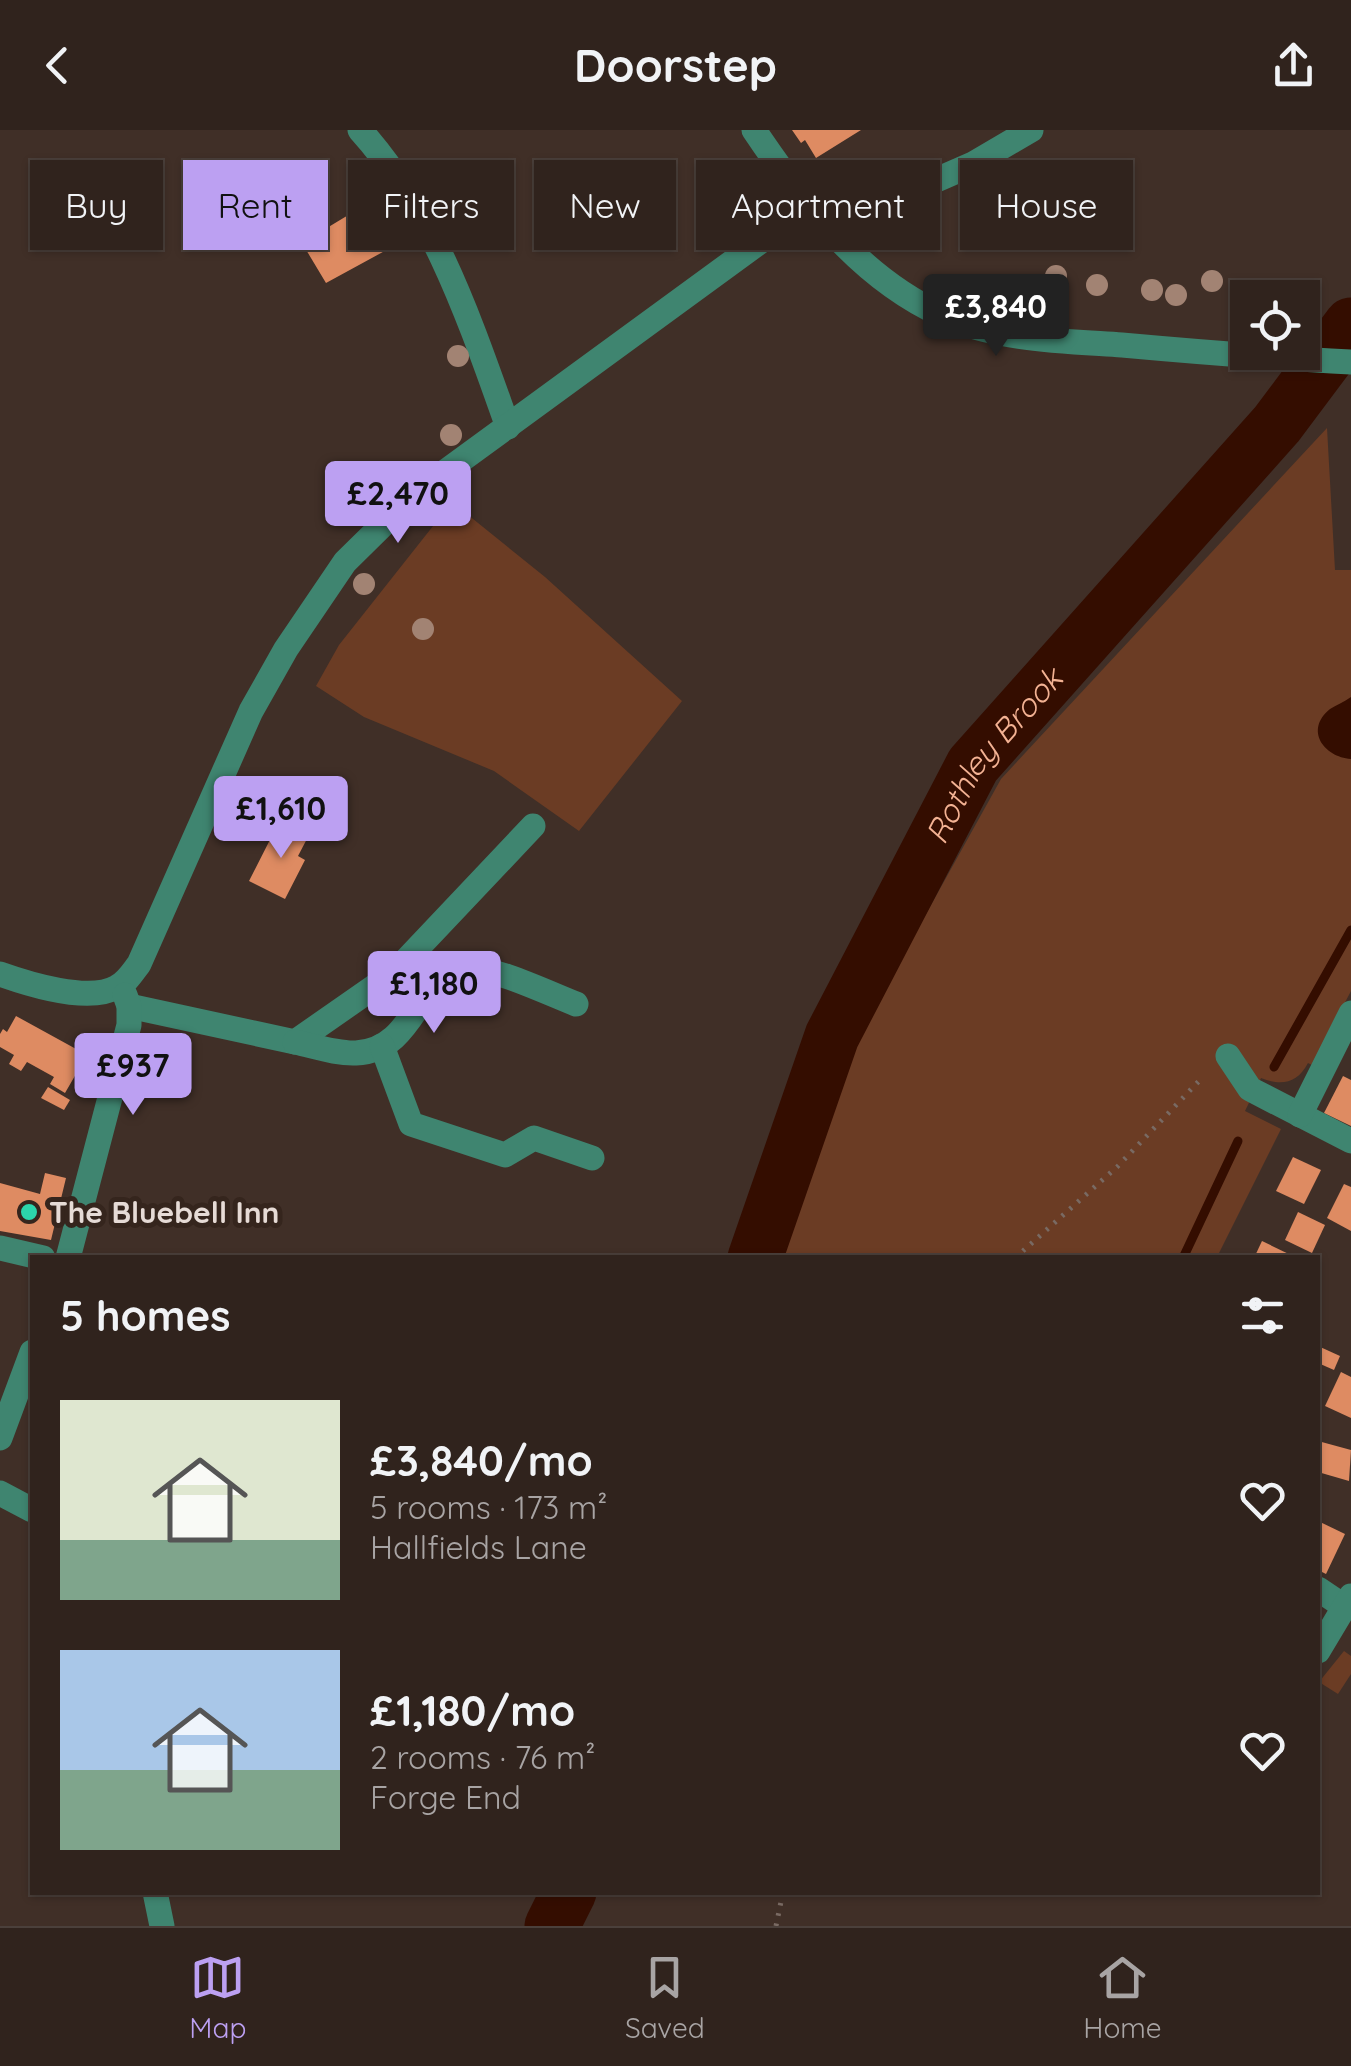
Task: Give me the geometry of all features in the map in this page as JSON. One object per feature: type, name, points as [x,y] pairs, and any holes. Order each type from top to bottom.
[{"type":"street","points":[[360,130],[402,184],[447,270],[508,427]]},
{"type":"street","points":[[754,130],[776,160]]},
{"type":"street","points":[[940,178],[1031,130]]},
{"type":"street","points":[[69,1255],[129,1025],[124,996],[263,687],[329,582],[399,508],[749,250]]},
{"type":"street","points":[[850,250],[917,301],[975,326],[1068,340],[1351,362]]},
{"type":"street","points":[[295,1042],[394,973],[534,826]]},
{"type":"street","points":[[0,974],[46,987],[124,996],[295,1042],[356,1053],[382,1046],[404,1031],[436,983],[454,970],[486,970],[564,991]]},
{"type":"street","points":[[1288,1109],[1314,1084],[1351,1013]]},
{"type":"street","points":[[382,1046],[411,1124],[505,1155],[534,1138],[592,1158]]},
{"type":"street","points":[[1228,1056],[1244,1084],[1351,1140]]},
{"type":"street","points":[[0,1248],[30,1255]]},
{"type":"street","points":[[0,1438],[30,1357]]},
{"type":"street","points":[[0,1493],[30,1509]]},
{"type":"street","points":[[1320,1590],[1348,1601],[1320,1648]]},
{"type":"street","points":[[156,1895],[162,1926]]},
{"type":"path","points":[[1017,1255],[1118,1166],[1198,1081]]},
{"type":"path","points":[[776,1926],[782,1895]]},
{"type":"shaded area","points":[[1327,428],[1335,570],[1351,570],[1351,991],[1312,1065],[1308,1063],[1288,1081],[1261,1078],[1245,1111],[1281,1129],[1218,1255],[781,1255],[857,1038],[1001,779]]},
{"type":"shaded area","points":[[452,502],[545,577],[682,701],[579,831],[494,771],[364,717],[316,686],[339,645]]},
{"type":"shaded area","points":[[1351,697],[1351,759],[1326,748],[1318,734],[1322,717]]},
{"type":"shaded area","points":[[1344,1651],[1351,1656],[1351,1674],[1338,1694],[1320,1681]]},
{"type":"building","points":[[792,130],[861,130],[816,158],[805,140],[801,143]]},
{"type":"building","points":[[348,215],[348,250],[386,250],[326,283],[306,250],[328,250],[328,227]]},
{"type":"building","points":[[280,820],[309,835],[298,856],[305,860],[285,899],[249,881]]},
{"type":"building","points":[[16,1016],[87,1055],[65,1093],[50,1084],[54,1077],[27,1062],[21,1071],[9,1064],[14,1055],[0,1047],[0,1034],[3,1029],[7,1032]]},
{"type":"building","points":[[1343,1076],[1351,1080],[1351,1126],[1324,1113]]},
{"type":"building","points":[[48,1087],[70,1100],[64,1110],[41,1098]]},
{"type":"building","points":[[1293,1157],[1321,1170],[1304,1204],[1276,1191]]},
{"type":"building","name":"The Bluebell Inn","points":[[45,1173],[66,1178],[51,1240],[0,1231],[0,1183],[40,1194]]},
{"type":"building","points":[[1344,1184],[1351,1187],[1351,1231],[1327,1218]]},
{"type":"building","points":[[1298,1212],[1325,1225],[1312,1253],[1285,1240]]},
{"type":"building","points":[[1262,1241],[1291,1255],[1255,1255]]},
{"type":"building","points":[[1320,1347],[1340,1356],[1334,1370],[1320,1364]]},
{"type":"building","points":[[1341,1372],[1351,1377],[1351,1418],[1325,1406]]},
{"type":"building","points":[[1320,1442],[1351,1450],[1349,1481],[1320,1473]]},
{"type":"building","points":[[1320,1522],[1345,1534],[1326,1574],[1320,1571]]},
{"type":"waterway","name":"Rothley Brook","points":[[756,1255],[832,1036],[973,765],[1277,424],[1351,325]]},
{"type":"waterway","points":[[1274,1067],[1351,930]]},
{"type":"waterway","points":[[1184,1255],[1238,1141]]},
{"type":"waterway","name":"Rothley Brook","points":[[552,1926],[568,1895]]},
{"type":"place","name":"The Bluebell Inn","points":[[29,1212]]}]
